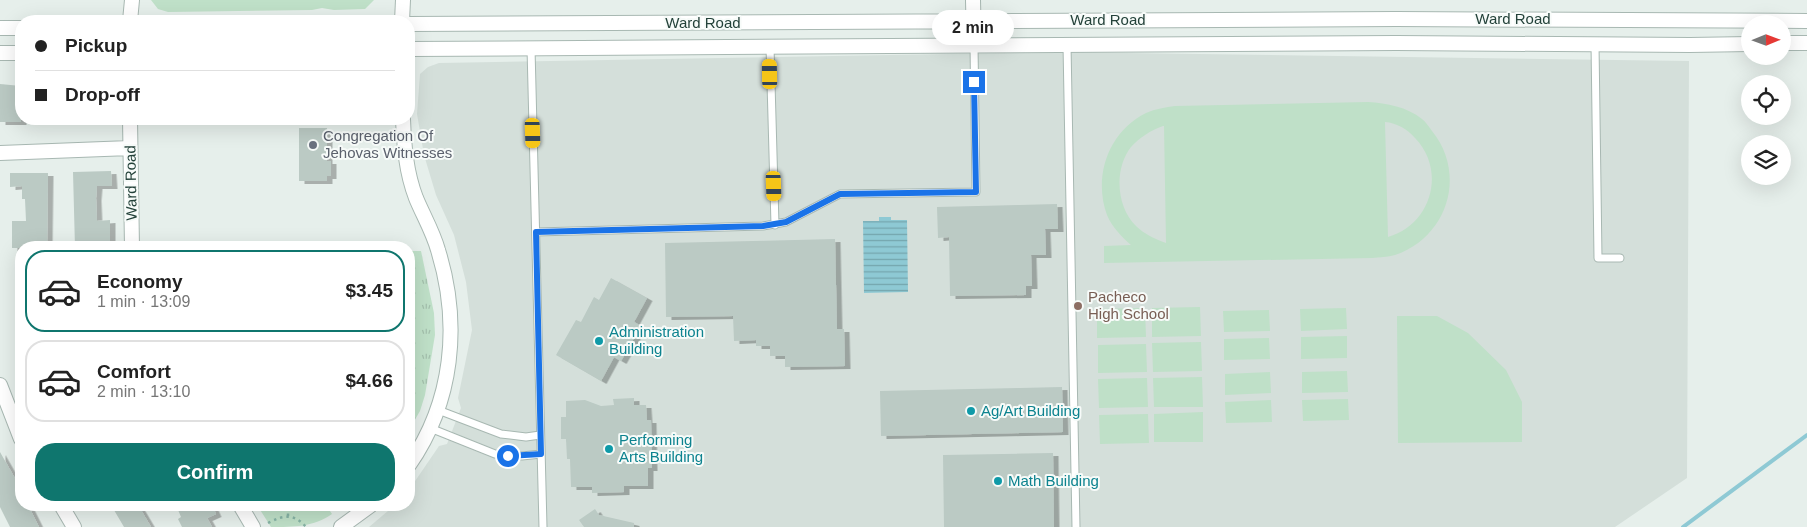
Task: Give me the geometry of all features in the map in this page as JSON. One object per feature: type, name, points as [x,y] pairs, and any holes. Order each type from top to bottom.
[{"type":"street","points":[[131,15],[132,0]]},
{"type":"street","points":[[402,15],[403,0]]},
{"type":"street","points":[[973,0],[974,45]]},
{"type":"street","name":"Ward Road","points":[[415,24],[1396,19],[1807,21]]},
{"type":"street","points":[[0,28],[15,28]]},
{"type":"street","name":"Ward Road","points":[[415,49],[1396,43],[1741,44]]},
{"type":"street","points":[[1791,43],[1807,43]]},
{"type":"street","points":[[0,53],[15,53]]},
{"type":"street","name":"Ward Road","points":[[130,125],[132,241]]},
{"type":"street","points":[[403,125],[404,147],[409,171],[416,196],[438,248],[451,307],[449,366],[444,394],[422,446],[415,457]]},
{"type":"street","points":[[0,153],[130,148]]},
{"type":"street","points":[[0,385],[15,423]]},
{"type":"street","points":[[65,511],[74,527]]},
{"type":"street","points":[[244,511],[253,527]]},
{"type":"street","points":[[349,525],[364,511]]},
{"type":"lane","points":[[1595,44],[1598,258],[1620,258]]},
{"type":"lane","points":[[536,232],[743,228],[786,222],[840,194],[976,192],[974,45]]},
{"type":"lane","points":[[1067,45],[1076,527]]},
{"type":"lane","points":[[770,47],[775,225]]},
{"type":"lane","points":[[531,48],[543,527]]},
{"type":"lane","points":[[438,410],[502,434],[512,436],[540,435]]},
{"type":"lane","points":[[430,428],[495,454],[522,456],[541,454]]},
{"type":"path","points":[[288,511],[288,516]]},
{"type":"path","points":[[268,522],[288,516],[295,517],[306,527]]},
{"type":"shaded area","name":"Pacheco High School","points":[[1053,52],[1689,61],[1687,478],[1615,527],[369,527],[388,511],[415,511],[415,481],[439,446],[447,444],[461,408],[458,398],[472,330],[466,282],[454,235],[436,195],[424,155],[417,114],[420,74],[428,67],[439,63]]},
{"type":"green space","points":[[151,0],[374,0],[365,9],[334,10],[322,8],[312,10],[168,12],[158,9]]},
{"type":"green space","points":[[1368,102],[1382,103],[1403,109],[1425,122],[1443,148],[1450,184],[1446,202],[1439,219],[1428,234],[1413,246],[1390,256],[1372,258],[1104,263],[1104,246],[1131,245],[1114,228],[1107,215],[1102,186],[1103,171],[1107,157],[1113,144],[1133,121],[1146,113],[1160,108],[1175,106]],"holes":[[[1385,122],[1401,127],[1415,138],[1425,151],[1432,181],[1430,195],[1424,209],[1415,221],[1403,231],[1388,237]],[[1164,126],[1166,243],[1150,236],[1136,226],[1129,218],[1121,198],[1120,176],[1126,156],[1138,140]]]},
{"type":"green space","points":[[415,251],[421,251],[434,313],[435,335],[425,395],[415,420]]},
{"type":"green space","points":[[1200,307],[1201,336],[1152,337],[1152,308]]},
{"type":"green space","points":[[1145,308],[1146,337],[1097,338],[1097,309]]},
{"type":"green space","points":[[1346,308],[1347,329],[1301,331],[1300,309]]},
{"type":"green space","points":[[1269,310],[1270,331],[1224,332],[1223,311]]},
{"type":"green space","points":[[1397,316],[1437,316],[1468,333],[1506,370],[1522,402],[1522,442],[1398,443]]},
{"type":"green space","points":[[1347,336],[1347,358],[1301,359],[1301,337]]},
{"type":"green space","points":[[1269,338],[1270,359],[1224,360],[1224,339]]},
{"type":"green space","points":[[1201,342],[1202,371],[1153,372],[1152,343]]},
{"type":"green space","points":[[1146,344],[1147,372],[1098,373],[1098,345]]},
{"type":"green space","points":[[1347,371],[1348,392],[1302,393],[1302,372]]},
{"type":"green space","points":[[1270,372],[1271,393],[1225,395],[1225,374]]},
{"type":"green space","points":[[1202,377],[1203,407],[1154,407],[1153,378]]},
{"type":"green space","points":[[1147,378],[1148,407],[1099,408],[1098,379]]},
{"type":"green space","points":[[1348,399],[1349,420],[1303,421],[1302,400]]},
{"type":"green space","points":[[1271,400],[1272,422],[1226,423],[1225,402]]},
{"type":"green space","points":[[1203,412],[1203,442],[1154,442],[1154,414]]},
{"type":"green space","points":[[1148,414],[1149,443],[1100,444],[1099,415]]},
{"type":"green space","points":[[261,511],[330,511],[332,514],[311,524],[271,527]]},
{"type":"water","points":[[879,217],[891,217],[891,220],[907,220],[908,292],[864,293],[863,221],[879,221]]},
{"type":"building","points":[[0,84],[15,85],[15,122],[0,122]]},
{"type":"building","name":"Congregation Of Jehovas Witnesses","points":[[299,128],[327,128],[327,161],[331,161],[331,176],[327,176],[327,181],[299,181]]},
{"type":"building","points":[[111,171],[112,186],[97,186],[96,198],[97,221],[110,220],[110,241],[75,241],[73,172]]},
{"type":"building","points":[[10,173],[48,173],[47,241],[15,241],[15,248],[12,248],[12,221],[26,221],[25,199],[22,199],[22,186],[10,187]]},
{"type":"building","points":[[1057,204],[1058,229],[1045,229],[1046,255],[1031,255],[1032,286],[1026,286],[1026,295],[950,296],[949,237],[938,238],[937,207]]},
{"type":"building","points":[[835,239],[837,329],[844,329],[845,366],[785,367],[785,356],[770,356],[770,346],[756,346],[756,340],[734,341],[733,316],[666,317],[665,243]]},
{"type":"building","name":"Administration Building","points":[[611,278],[647,298],[634,322],[641,326],[621,361],[614,357],[601,381],[556,355],[576,320],[581,322],[594,297],[599,300]]},
{"type":"building","name":"Ag/Art Building","points":[[1062,387],[1063,432],[881,436],[880,391]]},
{"type":"building","name":"Performing Arts Building","points":[[634,398],[634,405],[646,405],[647,420],[651,420],[652,468],[648,468],[648,486],[624,486],[624,492],[592,493],[592,487],[571,487],[570,459],[567,459],[566,439],[561,439],[561,417],[566,417],[566,401],[585,400],[601,406],[614,405],[613,399]]},
{"type":"building","points":[[0,452],[15,478],[15,511],[31,511],[39,527],[10,527],[0,507]]},
{"type":"building","name":"Math Building","points":[[1053,453],[1054,527],[944,527],[943,455]]},
{"type":"building","points":[[595,509],[599,515],[634,523],[634,527],[584,527],[579,520]]},
{"type":"building","points":[[115,511],[142,511],[151,527],[124,527]]},
{"type":"building","points":[[178,511],[215,511],[216,514],[207,518],[212,527],[182,527],[178,519],[181,517]]},
{"type":"waterway","points":[[1683,527],[1807,435]]},
{"type":"place","name":"Congregation Of Jehovas Witnesses","points":[[313,145]]},
{"type":"place","name":"Pacheco High School","points":[[1078,306]]},
{"type":"place","name":"Administration Building","points":[[599,341]]},
{"type":"place","name":"Ag/Art Building","points":[[971,411]]},
{"type":"place","name":"Performing Arts Building","points":[[609,449]]},
{"type":"place","name":"Math Building","points":[[998,481]]},
{"type":"route","points":[[508,456],[541,454],[536,232],[743,228],[786,222],[840,194],[976,192],[974,82]]}]
